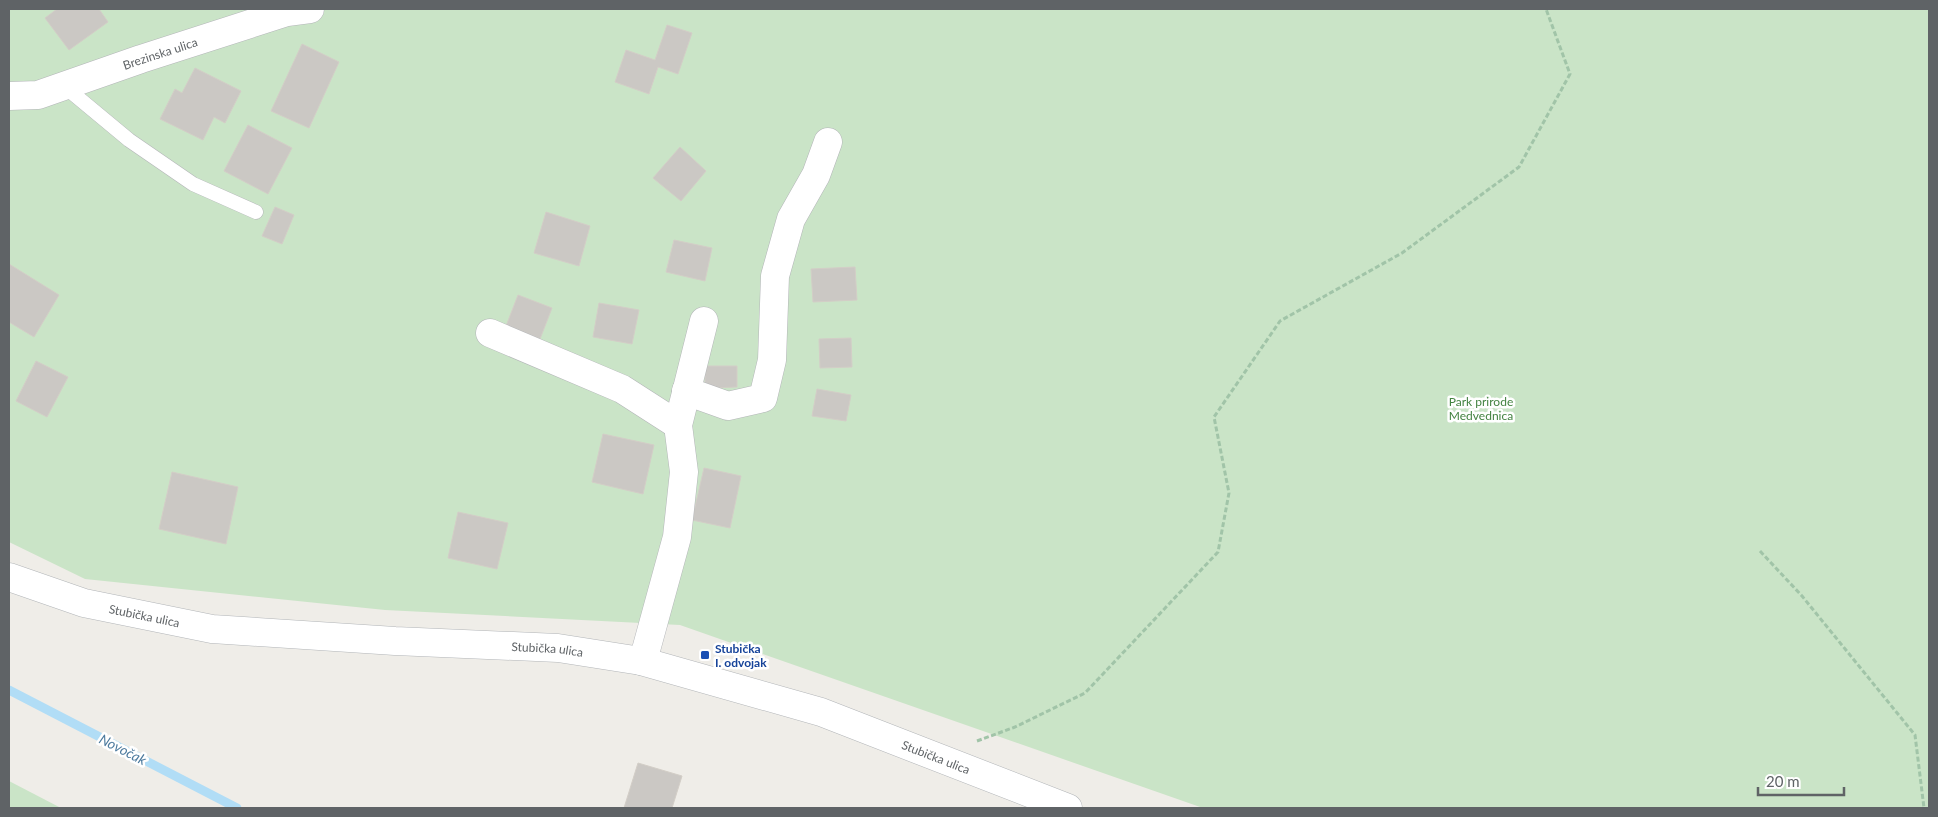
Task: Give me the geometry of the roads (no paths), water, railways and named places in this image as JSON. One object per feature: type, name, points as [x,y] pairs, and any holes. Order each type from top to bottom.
[{"type":"street","name":"Brezinska ulica","points":[[9,96],[38,95],[287,12],[310,9]]},
{"type":"street","points":[[686,391],[728,406],[762,398],[772,360],[775,276],[791,219],[816,175],[828,142]]},
{"type":"street","points":[[641,662],[677,537],[684,472],[678,425],[704,321]]},
{"type":"street","points":[[490,333],[622,389],[678,425]]},
{"type":"street","name":"Stubička ulica","points":[[9,577],[84,603],[212,629],[558,648],[641,662],[821,712],[1068,808]]},
{"type":"lane","points":[[64,86],[129,140],[193,184],[256,212]]},
{"type":"waterway","name":"Novočak","points":[[9,690],[237,808]]},
{"type":"place","name":"Stubička I. odvojak","points":[[705,655]]},
{"type":"park label","name":"Park prirode Medvednica","points":[[1481,408]]}]
